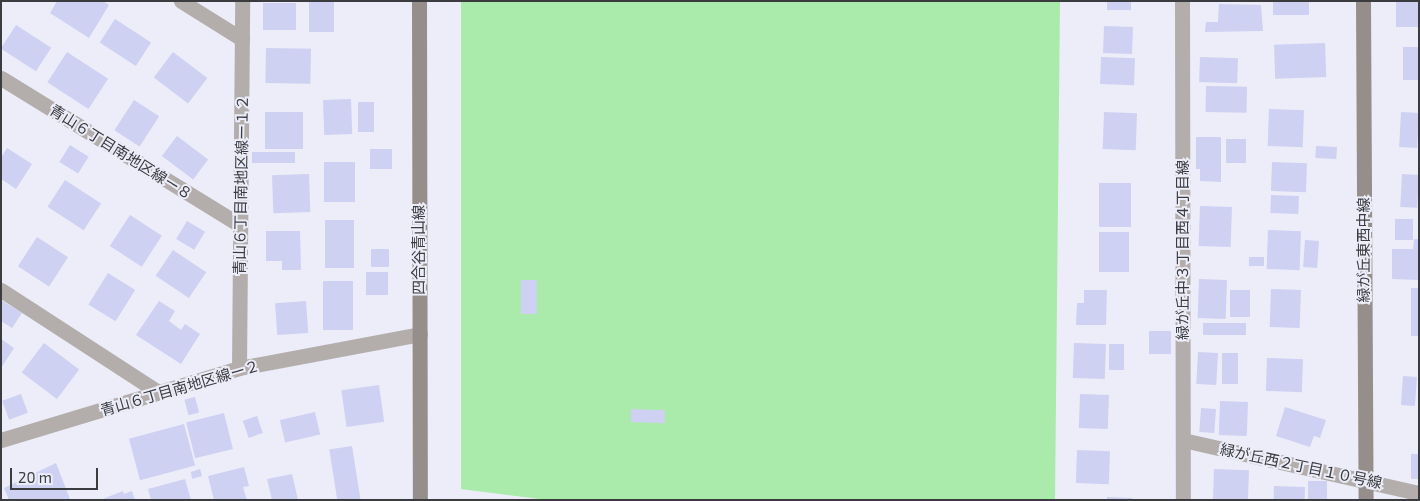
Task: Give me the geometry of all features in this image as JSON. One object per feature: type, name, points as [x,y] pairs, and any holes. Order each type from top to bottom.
[{"type":"street","points":[[180,1],[242,40]]},
{"type":"street","name":"青山６丁目南地区線ー１２","points":[[239,368],[242,1]]},
{"type":"street","name":"四合谷青山線","points":[[418,1],[420,500]]},
{"type":"street","name":"緑が丘中３丁目西４丁目線","points":[[1182,1],[1183,500]]},
{"type":"street","name":"緑が丘東西中線","points":[[1363,1],[1366,500]]},
{"type":"street","name":"青山６丁目南地区線ー８","points":[[1,78],[240,225]]},
{"type":"street","points":[[1,290],[158,392]]},
{"type":"street","name":"青山６丁目南地区線ー２","points":[[1,440],[239,368],[420,334]]},
{"type":"street","name":"緑が丘西２丁目１０号線","points":[[1183,440],[1419,493]]},
{"type":"green space","points":[[461,1],[1060,1],[1055,500],[547,500],[461,489]]},
{"type":"building","points":[[57,1],[103,1],[109,5],[89,38],[50,13]]},
{"type":"building","points":[[309,1],[334,1],[334,32],[309,32]]},
{"type":"building","points":[[1107,1],[1131,1],[1131,10],[1107,10]]},
{"type":"building","points":[[1273,1],[1309,1],[1309,15],[1273,15]]},
{"type":"building","points":[[1396,1],[1419,1],[1419,27],[1396,27]]},
{"type":"building","points":[[263,3],[296,3],[296,30],[263,30]]},
{"type":"building","points":[[1219,4],[1261,5],[1263,31],[1205,32],[1206,22],[1218,22]]},
{"type":"building","points":[[115,19],[151,42],[136,66],[100,42]]},
{"type":"building","points":[[16,25],[51,48],[36,71],[1,49]]},
{"type":"building","points":[[1104,26],[1133,27],[1132,54],[1103,53]]},
{"type":"building","points":[[1325,43],[1326,77],[1275,79],[1274,45]]},
{"type":"building","points":[[1403,47],[1419,47],[1419,80],[1403,80]]},
{"type":"building","points":[[266,48],[311,49],[310,84],[265,83]]},
{"type":"building","points":[[67,52],[108,79],[88,109],[47,82]]},
{"type":"building","points":[[173,52],[207,78],[188,103],[154,78]]},
{"type":"building","points":[[1101,57],[1135,58],[1134,85],[1100,84]]},
{"type":"building","points":[[1200,57],[1238,58],[1237,83],[1199,82]]},
{"type":"building","points":[[1206,86],[1247,87],[1247,113],[1206,112]]},
{"type":"building","points":[[351,99],[352,134],[324,135],[323,100]]},
{"type":"building","points":[[134,100],[159,116],[140,147],[114,130]]},
{"type":"building","points":[[358,102],[374,102],[374,132],[358,132]]},
{"type":"building","points":[[1269,109],[1304,110],[1303,147],[1268,146]]},
{"type":"building","points":[[265,112],[303,112],[303,149],[265,149]]},
{"type":"building","points":[[1104,112],[1137,113],[1136,150],[1103,149]]},
{"type":"building","points":[[1401,112],[1419,113],[1417,148],[1399,147]]},
{"type":"building","points":[[177,136],[208,159],[193,179],[162,156]]},
{"type":"building","points":[[1196,137],[1221,137],[1221,182],[1200,181],[1200,169],[1196,169]]},
{"type":"building","points":[[1226,139],[1246,139],[1246,163],[1226,163]]},
{"type":"building","points":[[70,145],[89,157],[78,174],[59,162]]},
{"type":"building","points":[[1316,146],[1337,147],[1336,159],[1315,158]]},
{"type":"building","points":[[7,148],[32,164],[16,189],[1,179],[1,158]]},
{"type":"building","points":[[370,149],[392,149],[392,169],[370,169]]},
{"type":"building","points":[[252,152],[295,152],[295,163],[252,163]]},
{"type":"building","points":[[324,162],[355,162],[355,202],[324,202]]},
{"type":"building","points":[[1272,162],[1307,163],[1306,192],[1271,191]]},
{"type":"building","points":[[309,174],[310,212],[273,213],[272,175]]},
{"type":"building","points":[[1402,174],[1419,175],[1417,208],[1400,207]]},
{"type":"building","points":[[65,180],[101,203],[84,230],[48,207]]},
{"type":"building","points":[[1099,183],[1131,183],[1131,227],[1099,227]]},
{"type":"building","points":[[1271,195],[1299,196],[1298,214],[1270,213]]},
{"type":"building","points":[[1200,206],[1232,207],[1231,247],[1199,246]]},
{"type":"building","points":[[130,215],[162,236],[142,267],[110,246]]},
{"type":"building","points":[[1395,219],[1413,219],[1413,240],[1395,240]]},
{"type":"building","points":[[325,220],[354,220],[354,268],[325,268]]},
{"type":"building","points":[[187,221],[205,232],[194,250],[176,239]]},
{"type":"building","points":[[1268,230],[1301,231],[1300,270],[1267,269]]},
{"type":"building","points":[[266,231],[300,231],[301,270],[282,270],[282,261],[266,261]]},
{"type":"building","points":[[1099,232],[1129,232],[1129,272],[1099,272]]},
{"type":"building","points":[[37,237],[68,257],[49,287],[18,266]]},
{"type":"building","points":[[1414,239],[1419,239],[1419,280],[1392,279],[1392,249],[1413,249]]},
{"type":"building","points":[[1305,240],[1319,241],[1317,268],[1303,267]]},
{"type":"building","points":[[371,249],[389,249],[389,267],[371,267]]},
{"type":"building","points":[[173,250],[206,272],[189,298],[156,276]]},
{"type":"building","points":[[1249,257],[1264,257],[1264,266],[1249,266]]},
{"type":"building","points":[[366,272],[388,272],[388,295],[366,295]]},
{"type":"building","points":[[108,273],[135,290],[116,321],[88,304]]},
{"type":"building","points":[[1199,279],[1227,280],[1226,319],[1198,318]]},
{"type":"building","points":[[521,280],[537,280],[537,314],[521,314]]},
{"type":"building","points":[[323,281],[353,281],[353,330],[323,330]]},
{"type":"building","points":[[1411,288],[1419,288],[1419,336],[1411,336]]},
{"type":"building","points":[[1271,289],[1301,290],[1300,328],[1270,327]]},
{"type":"building","points":[[1084,290],[1107,290],[1106,325],[1076,325],[1077,303],[1084,303]]},
{"type":"building","points":[[1230,290],[1250,290],[1250,317],[1230,317]]},
{"type":"building","points":[[1,300],[22,313],[12,328],[1,321]]},
{"type":"building","points":[[159,301],[175,311],[169,321],[181,330],[185,324],[200,334],[181,364],[136,335]]},
{"type":"building","points":[[306,301],[308,333],[277,335],[275,303]]},
{"type":"building","points":[[1203,323],[1246,323],[1246,335],[1203,335]]},
{"type":"building","points":[[1149,331],[1171,331],[1171,354],[1149,354]]},
{"type":"building","points":[[1,339],[14,348],[1,368]]},
{"type":"building","points":[[44,343],[79,369],[57,399],[22,373]]},
{"type":"building","points":[[1074,343],[1106,344],[1105,379],[1073,378]]},
{"type":"building","points":[[1109,344],[1124,344],[1124,370],[1109,370]]},
{"type":"building","points":[[1198,352],[1218,353],[1216,385],[1196,384]]},
{"type":"building","points":[[1222,353],[1238,353],[1238,384],[1222,384]]},
{"type":"building","points":[[1267,358],[1303,359],[1302,392],[1266,391]]},
{"type":"building","points":[[1403,376],[1417,377],[1415,406],[1401,405]]},
{"type":"building","points":[[379,385],[384,422],[347,427],[341,390]]},
{"type":"building","points":[[21,394],[28,413],[9,420],[2,401]]},
{"type":"building","points":[[1080,394],[1109,395],[1108,429],[1079,428]]},
{"type":"building","points":[[195,397],[199,412],[189,415],[184,400]]},
{"type":"building","points":[[1220,401],[1248,402],[1247,436],[1219,435]]},
{"type":"building","points":[[1285,407],[1326,420],[1320,438],[1314,436],[1310,447],[1276,436]]},
{"type":"building","points":[[1201,408],[1216,409],[1214,433],[1199,432]]},
{"type":"building","points":[[631,409],[665,410],[665,423],[631,422]]},
{"type":"building","points":[[315,412],[320,434],[285,443],[280,420]]},
{"type":"building","points":[[224,413],[233,449],[195,458],[186,422]]},
{"type":"building","points":[[257,416],[263,433],[249,438],[243,421]]},
{"type":"building","points":[[184,424],[195,466],[140,480],[129,439]]},
{"type":"building","points":[[352,446],[360,499],[337,500],[329,450]]},
{"type":"building","points":[[1077,450],[1110,451],[1109,484],[1076,483]]},
{"type":"building","points":[[1411,454],[1419,454],[1419,479],[1411,479]]},
{"type":"building","points":[[56,463],[70,499],[9,500],[4,488]]},
{"type":"building","points":[[244,467],[249,486],[243,487],[247,500],[214,500],[208,476]]},
{"type":"building","points":[[200,469],[202,476],[192,479],[191,472]]},
{"type":"building","points":[[1214,469],[1249,470],[1248,500],[1213,500]]},
{"type":"building","points":[[292,474],[298,500],[272,500],[267,479]]},
{"type":"building","points":[[185,479],[191,500],[151,500],[148,489]]},
{"type":"building","points":[[1308,481],[1327,481],[1327,500],[1308,500]]},
{"type":"building","points":[[1274,486],[1305,487],[1305,500],[1274,500]]},
{"type":"building","points":[[123,491],[124,494],[132,491],[135,500],[100,500]]},
{"type":"building","points":[[1107,497],[1132,498],[1132,500],[1107,500]]}]
